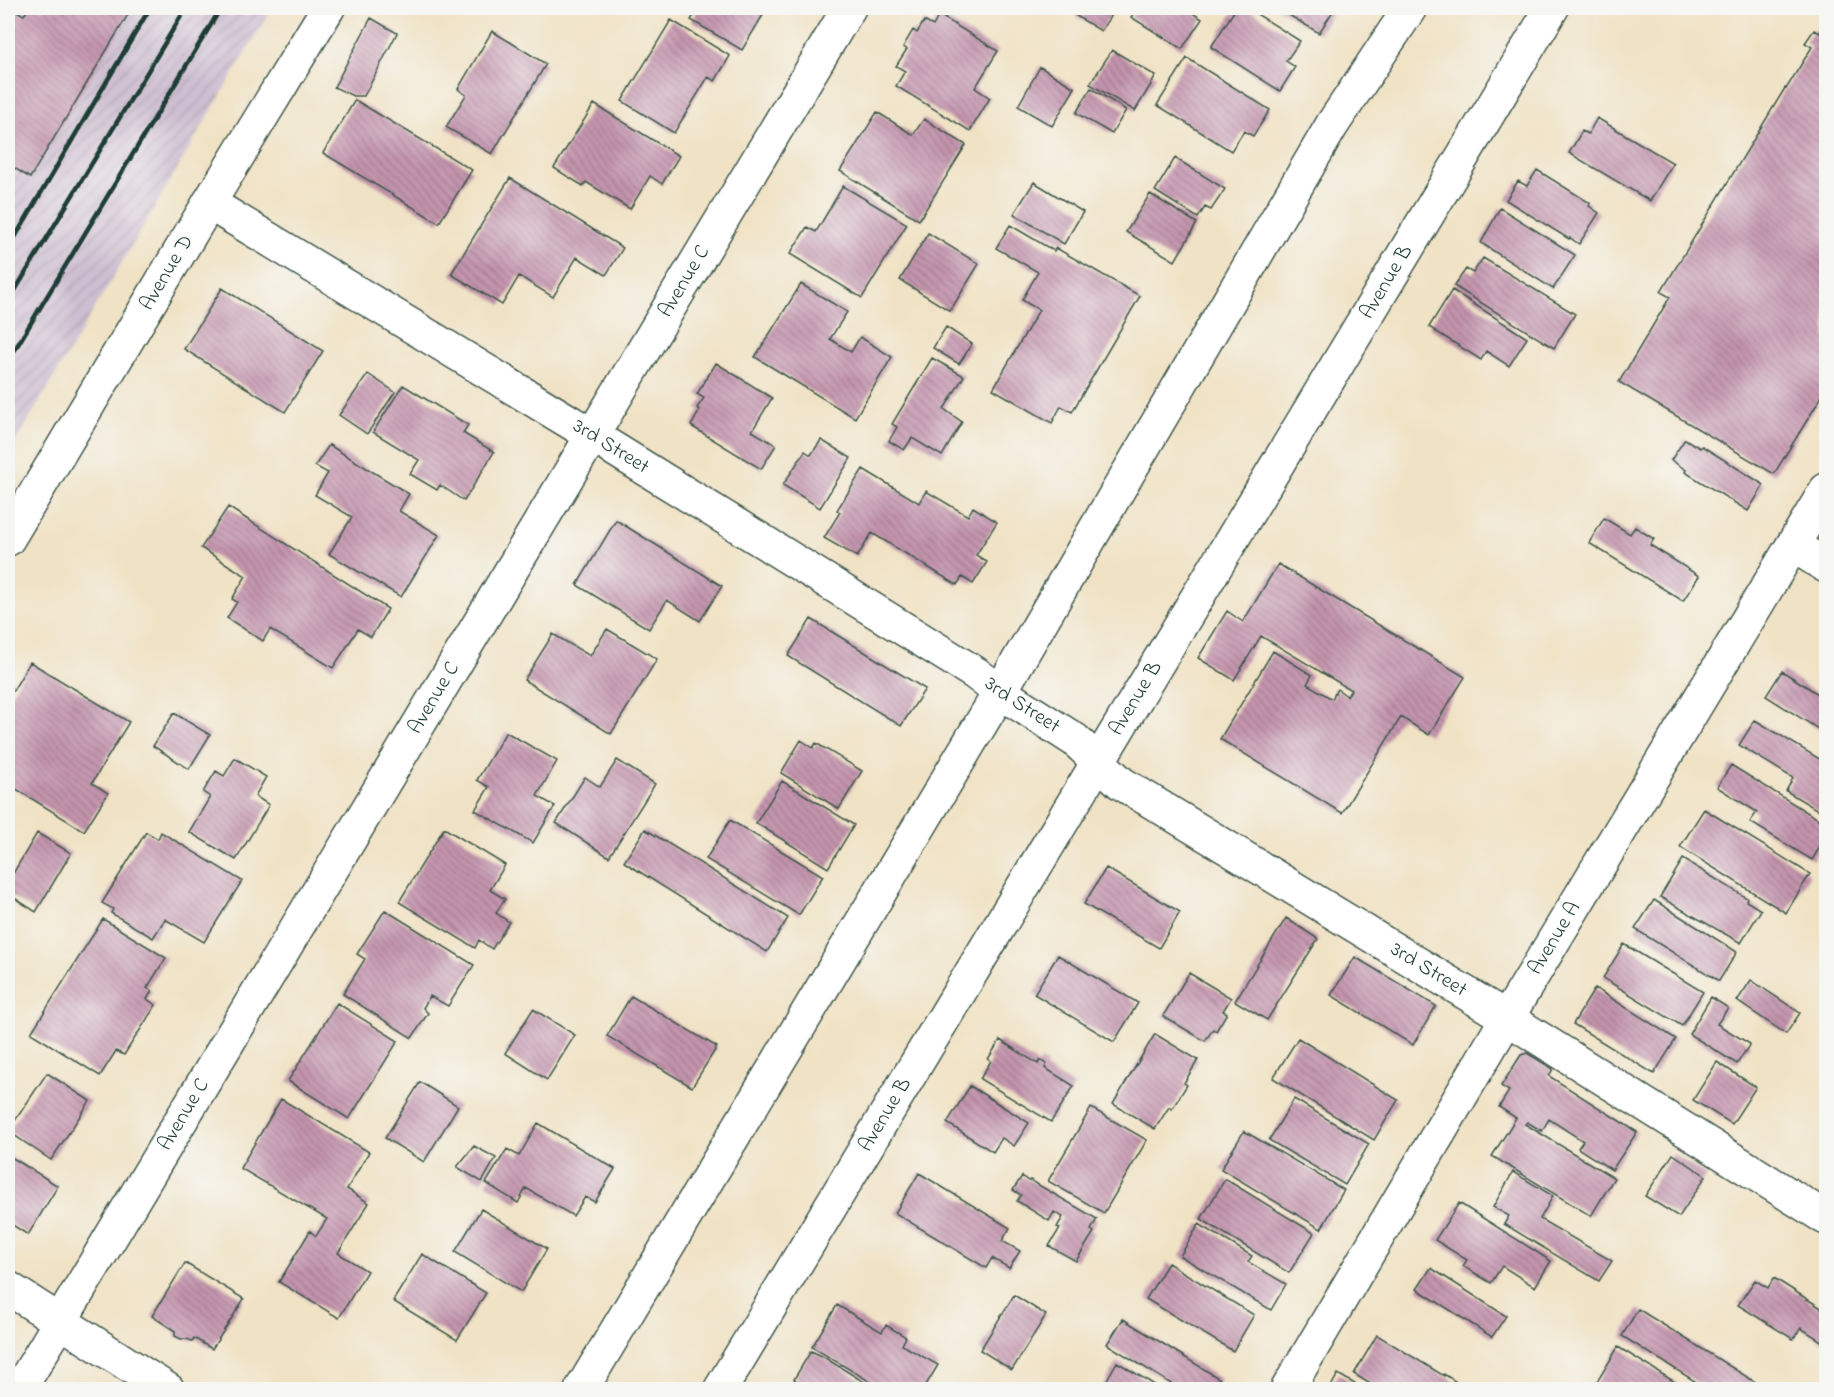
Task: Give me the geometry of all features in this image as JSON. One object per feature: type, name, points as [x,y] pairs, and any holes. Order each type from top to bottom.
[{"type":"street","name":"Avenue D","points":[[8,539],[208,203],[328,8]]},
{"type":"street","name":"Avenue C","points":[[19,1389],[849,8]]},
{"type":"street","name":"Avenue B","points":[[720,1389],[1552,8]]},
{"type":"street","points":[[581,1389],[1000,692],[1332,125],[1403,18]]},
{"type":"street","name":"3rd Street","points":[[208,203],[593,436],[975,673],[1000,692],[1075,740],[1121,783],[1507,1018],[1827,1218]]},
{"type":"street","name":"Avenue A","points":[[1287,1389],[1507,1018],[1827,490]]},
{"type":"street","points":[[1793,545],[1827,566]]},
{"type":"street","points":[[8,1288],[168,1389]]},
{"type":"shaded area","points":[[8,8],[272,8],[8,455]]},
{"type":"building","points":[[8,8],[24,15],[29,8],[132,8],[30,178],[8,164]]},
{"type":"building","points":[[699,8],[761,8],[766,10],[742,50],[691,20]]},
{"type":"building","points":[[1063,8],[1114,8],[1115,9],[1101,31]]},
{"type":"building","points":[[1137,8],[1185,8],[1202,19],[1182,49],[1131,17]]},
{"type":"building","points":[[1236,8],[1247,8],[1300,41],[1286,61],[1295,67],[1280,91],[1211,47]]},
{"type":"building","points":[[1277,8],[1335,8],[1319,33]]},
{"type":"building","points":[[939,15],[998,51],[975,88],[990,98],[970,131],[896,86],[905,71],[896,66],[907,49],[903,47],[913,30],[917,33],[924,21],[933,26]]},
{"type":"building","points":[[371,18],[397,33],[364,96],[353,96],[334,87]]},
{"type":"building","points":[[671,20],[730,56],[715,81],[708,77],[674,133],[622,101]]},
{"type":"building","points":[[1826,23],[1826,384],[1823,389],[1825,391],[1774,474],[1619,382],[1670,297],[1661,292],[1812,47],[1805,43],[1814,30],[1820,33]]},
{"type":"building","points":[[492,31],[546,64],[492,154],[446,127],[466,95],[458,89]]},
{"type":"building","points":[[1112,50],[1156,76],[1135,111],[1090,84]]},
{"type":"building","points":[[1187,58],[1270,110],[1253,136],[1244,131],[1231,151],[1157,105]]},
{"type":"building","points":[[1040,67],[1075,88],[1052,126],[1018,106]]},
{"type":"building","points":[[1091,88],[1126,110],[1112,134],[1076,113]]},
{"type":"building","points":[[355,100],[472,170],[439,223],[323,153]]},
{"type":"building","points":[[594,104],[679,156],[662,184],[650,176],[630,209],[586,182],[583,186],[554,168]]},
{"type":"building","points":[[877,112],[913,135],[924,119],[966,145],[919,220],[840,171]]},
{"type":"building","points":[[1597,118],[1673,163],[1650,201],[1569,153],[1582,131],[1588,134]]},
{"type":"building","points":[[1175,158],[1225,189],[1211,210],[1205,207],[1198,218],[1155,191]]},
{"type":"building","points":[[1537,170],[1590,203],[1589,206],[1599,213],[1579,244],[1506,200],[1518,181],[1527,186]]},
{"type":"building","points":[[510,178],[623,248],[606,275],[577,257],[553,297],[519,276],[502,305],[451,274]]},
{"type":"building","points":[[1034,182],[1083,212],[1064,244],[1014,214]]},
{"type":"building","points":[[843,186],[907,224],[862,298],[790,254],[807,227],[816,232]]},
{"type":"building","points":[[1150,194],[1197,223],[1175,261],[1126,232]]},
{"type":"building","points":[[1500,208],[1575,255],[1553,289],[1481,243]]},
{"type":"building","points":[[1010,225],[1054,251],[1056,248],[1140,296],[1072,412],[1061,406],[1052,423],[993,389],[1039,310],[1022,300],[1038,272],[996,248]]},
{"type":"building","points":[[928,233],[979,264],[950,311],[900,280]]},
{"type":"building","points":[[1483,258],[1575,314],[1554,348],[1454,286],[1466,269],[1473,273]]},
{"type":"building","points":[[801,284],[847,312],[830,339],[851,352],[860,337],[892,357],[855,418],[755,357]]},
{"type":"building","points":[[222,288],[323,351],[285,412],[184,349]]},
{"type":"building","points":[[1452,290],[1527,338],[1509,366],[1486,351],[1481,360],[1429,327]]},
{"type":"building","points":[[946,327],[972,344],[959,364],[933,348]]},
{"type":"building","points":[[932,358],[964,376],[944,409],[962,422],[942,456],[912,438],[904,450],[889,441],[897,427],[892,424]]},
{"type":"building","points":[[716,363],[772,398],[752,431],[776,445],[761,469],[691,426],[700,410],[697,408],[704,398],[697,394]]},
{"type":"building","points":[[368,374],[395,392],[367,434],[339,415]]},
{"type":"building","points":[[403,385],[468,425],[463,433],[494,452],[464,501],[440,485],[437,490],[410,474],[419,460],[373,432]]},
{"type":"building","points":[[1685,439],[1700,448],[1702,446],[1764,485],[1748,511],[1685,472],[1686,470],[1671,460]]},
{"type":"building","points":[[821,440],[851,458],[820,508],[783,485],[805,451],[811,455]]},
{"type":"building","points":[[329,445],[409,494],[399,511],[439,535],[401,597],[329,554],[352,517],[315,495],[328,473],[315,466]]},
{"type":"building","points":[[863,469],[919,503],[926,491],[968,516],[973,507],[997,522],[976,555],[987,562],[973,584],[962,577],[957,585],[872,533],[857,557],[824,538],[840,512],[837,510]]},
{"type":"building","points":[[228,507],[388,609],[371,637],[358,629],[333,668],[270,629],[263,641],[227,618],[237,602],[232,599],[246,576],[201,548]]},
{"type":"building","points":[[1604,518],[1630,534],[1635,527],[1654,539],[1650,545],[1699,576],[1683,601],[1589,543]]},
{"type":"building","points":[[616,520],[722,586],[700,621],[667,600],[649,629],[577,585]]},
{"type":"building","points":[[1278,564],[1465,677],[1429,735],[1401,717],[1342,813],[1220,739],[1273,651],[1312,675],[1307,684],[1332,699],[1337,689],[1347,696],[1351,690],[1261,636],[1234,680],[1198,658],[1227,611],[1243,622]]},
{"type":"building","points":[[811,619],[925,689],[901,726],[788,656]]},
{"type":"building","points":[[607,629],[657,659],[611,734],[524,680],[553,634],[590,656]]},
{"type":"building","points":[[30,662],[129,722],[92,783],[108,793],[84,831],[8,784],[8,699]]},
{"type":"building","points":[[1782,671],[1826,699],[1826,734],[1766,696]]},
{"type":"building","points":[[174,713],[210,735],[189,769],[153,746]]},
{"type":"building","points":[[1755,720],[1826,763],[1826,815],[1786,791],[1793,778],[1739,745]]},
{"type":"building","points":[[506,732],[557,761],[537,796],[555,806],[533,843],[475,810],[489,787],[477,780]]},
{"type":"building","points":[[801,740],[813,748],[816,743],[862,771],[839,809],[781,773]]},
{"type":"building","points":[[235,758],[266,777],[255,796],[269,805],[236,860],[189,832],[210,797],[203,792],[216,771],[224,776]]},
{"type":"building","points":[[617,760],[655,784],[609,857],[556,823],[585,777],[600,787]]},
{"type":"building","points":[[1731,765],[1826,824],[1826,837],[1812,860],[1750,822],[1757,812],[1717,787]]},
{"type":"building","points":[[782,781],[854,825],[828,868],[756,823]]},
{"type":"building","points":[[1704,809],[1810,874],[1786,913],[1680,847]]},
{"type":"building","points":[[730,820],[823,876],[799,915],[706,859]]},
{"type":"building","points":[[444,828],[505,865],[490,890],[505,899],[496,913],[509,922],[492,949],[479,940],[475,948],[399,902]]},
{"type":"building","points":[[645,829],[788,918],[767,952],[624,862]]},
{"type":"building","points":[[146,832],[158,839],[161,832],[242,881],[204,942],[165,919],[153,938],[111,913],[113,909],[102,903]]},
{"type":"building","points":[[37,833],[71,853],[36,912],[8,894],[8,882]]},
{"type":"building","points":[[1683,859],[1747,898],[1746,901],[1761,910],[1741,943],[1660,897]]},
{"type":"building","points":[[1106,868],[1180,912],[1159,948],[1084,904]]},
{"type":"building","points":[[1654,900],[1737,952],[1719,981],[1635,929]]},
{"type":"building","points":[[385,910],[474,965],[448,1006],[430,996],[423,1008],[428,1013],[412,1038],[343,994],[365,959],[357,954]]},
{"type":"building","points":[[1286,918],[1318,939],[1267,1020],[1235,1001]]},
{"type":"building","points":[[103,919],[166,958],[147,988],[152,991],[147,999],[156,1005],[124,1055],[116,1051],[100,1076],[31,1033]]},
{"type":"building","points":[[1624,944],[1703,992],[1682,1026],[1603,978]]},
{"type":"building","points":[[1058,955],[1138,1003],[1114,1042],[1034,994]]},
{"type":"building","points":[[1355,957],[1436,1006],[1413,1045],[1331,995]]},
{"type":"building","points":[[1189,973],[1231,998],[1223,1011],[1227,1013],[1216,1031],[1213,1029],[1205,1041],[1163,1016]]},
{"type":"building","points":[[1751,980],[1800,1013],[1786,1034],[1737,1001]]},
{"type":"building","points":[[1595,988],[1676,1039],[1654,1074],[1573,1024]]},
{"type":"building","points":[[631,996],[717,1047],[692,1087],[607,1036]]},
{"type":"building","points":[[1711,997],[1728,1008],[1717,1024],[1750,1044],[1737,1064],[1689,1034]]},
{"type":"building","points":[[337,1003],[398,1041],[349,1119],[288,1081]]},
{"type":"building","points":[[533,1009],[575,1035],[547,1080],[505,1053]]},
{"type":"building","points":[[1155,1034],[1198,1060],[1184,1083],[1187,1085],[1172,1109],[1169,1107],[1155,1129],[1113,1104]]},
{"type":"building","points":[[1298,1038],[1398,1100],[1374,1140],[1273,1078]]},
{"type":"building","points":[[1000,1040],[1038,1064],[1040,1060],[1047,1064],[1045,1068],[1074,1086],[1051,1122],[980,1079],[991,1061],[988,1059]]},
{"type":"building","points":[[1527,1053],[1553,1069],[1549,1076],[1637,1132],[1612,1170],[1579,1149],[1583,1141],[1549,1119],[1542,1131],[1527,1122],[1525,1124],[1614,1178],[1591,1216],[1492,1156],[1516,1118],[1499,1107],[1509,1091],[1501,1086],[1521,1055]]},
{"type":"building","points":[[1717,1062],[1756,1087],[1732,1124],[1693,1100]]},
{"type":"building","points":[[47,1073],[90,1101],[51,1160],[8,1131]]},
{"type":"building","points":[[420,1082],[458,1106],[424,1162],[385,1138]]},
{"type":"building","points":[[970,1086],[1029,1123],[1014,1146],[1002,1138],[993,1152],[947,1123]]},
{"type":"building","points":[[281,1099],[369,1152],[347,1189],[369,1203],[338,1253],[367,1271],[339,1318],[279,1282],[310,1231],[316,1236],[327,1219],[240,1168]]},
{"type":"building","points":[[1294,1099],[1369,1144],[1345,1185],[1269,1140]]},
{"type":"building","points":[[1091,1108],[1147,1140],[1104,1213],[1048,1181]]},
{"type":"building","points":[[538,1123],[615,1169],[595,1202],[585,1197],[573,1216],[526,1188],[518,1203],[486,1183],[507,1149],[519,1156]]},
{"type":"building","points":[[1244,1131],[1344,1190],[1321,1229],[1221,1169]]},
{"type":"building","points":[[474,1146],[496,1158],[482,1182],[457,1167]]},
{"type":"building","points":[[1673,1154],[1706,1176],[1679,1217],[1645,1196]]},
{"type":"building","points":[[8,1155],[58,1186],[28,1235],[8,1222]]},
{"type":"building","points":[[1513,1172],[1553,1196],[1540,1219],[1612,1261],[1599,1281],[1504,1224],[1509,1216],[1493,1207]]},
{"type":"building","points":[[919,1173],[1010,1228],[1002,1241],[1020,1251],[1009,1268],[992,1258],[986,1268],[895,1213]]},
{"type":"building","points":[[1022,1176],[1097,1219],[1091,1230],[1094,1232],[1076,1261],[1049,1246],[1060,1228],[1057,1227],[1063,1217],[1054,1212],[1049,1221],[1017,1201],[1021,1195],[1013,1190]]},
{"type":"building","points":[[1225,1179],[1314,1233],[1289,1273],[1201,1219]]},
{"type":"building","points":[[1459,1203],[1551,1261],[1535,1287],[1502,1266],[1491,1283],[1463,1266],[1467,1260],[1435,1240]]},
{"type":"building","points":[[481,1209],[547,1249],[521,1292],[455,1252]]},
{"type":"building","points":[[1199,1224],[1252,1256],[1248,1262],[1286,1284],[1271,1310],[1180,1256]]},
{"type":"building","points":[[422,1254],[486,1293],[457,1340],[393,1301]]},
{"type":"building","points":[[185,1263],[244,1299],[212,1349],[194,1338],[192,1341],[175,1336],[175,1331],[152,1316]]},
{"type":"building","points":[[1168,1263],[1254,1315],[1233,1351],[1146,1299]]},
{"type":"building","points":[[1431,1268],[1506,1316],[1492,1337],[1417,1289]]},
{"type":"building","points":[[1774,1278],[1826,1311],[1826,1344],[1801,1328],[1793,1339],[1738,1305],[1755,1280],[1768,1288]]},
{"type":"building","points":[[1014,1295],[1046,1315],[1012,1370],[980,1350]]},
{"type":"building","points":[[837,1305],[882,1332],[886,1325],[906,1337],[902,1345],[938,1365],[923,1390],[884,1390],[812,1347]]},
{"type":"building","points":[[1638,1309],[1768,1390],[1709,1390],[1622,1336]]},
{"type":"building","points":[[1123,1319],[1220,1379],[1213,1390],[1181,1390],[1107,1344]]},
{"type":"building","points":[[1377,1335],[1469,1390],[1380,1390],[1354,1374]]},
{"type":"building","points":[[1618,1347],[1688,1390],[1592,1390]]},
{"type":"building","points":[[811,1351],[877,1390],[807,1390],[794,1379]]},
{"type":"building","points":[[1117,1362],[1163,1390],[1101,1390]]},
{"type":"building","points":[[1338,1374],[1365,1390],[1329,1390]]},
{"type":"railway","points":[[8,249],[150,8]]},
{"type":"railway","points":[[8,302],[186,8]]},
{"type":"railway","points":[[8,361],[221,8]]}]
